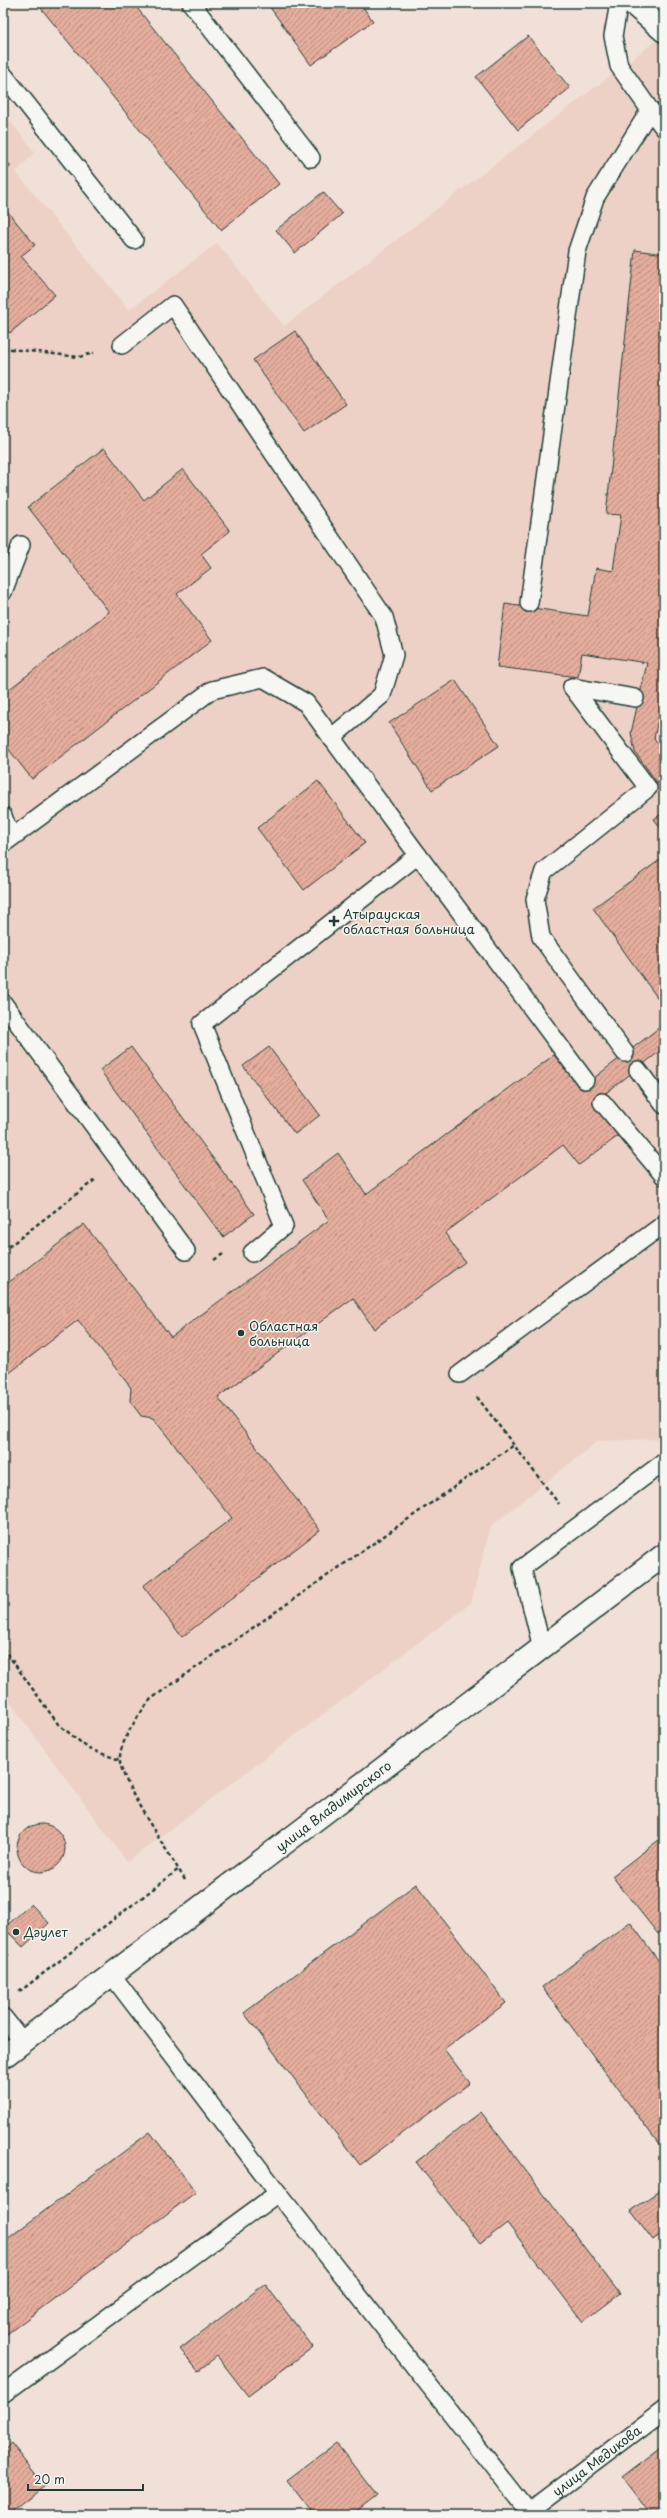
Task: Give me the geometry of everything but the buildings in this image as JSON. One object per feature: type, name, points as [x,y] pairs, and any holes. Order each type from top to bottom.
[{"type":"street","points":[[632,3],[664,31]]},
{"type":"street","name":"улица Владимирского","points":[[3,2057],[664,1555]]},
{"type":"lane","points":[[191,3],[312,158]]},
{"type":"lane","points":[[619,3],[613,36],[619,66],[664,128]]},
{"type":"lane","points":[[3,74],[134,240]]},
{"type":"lane","points":[[529,603],[578,251],[595,198],[650,110]]},
{"type":"lane","points":[[122,345],[173,305],[384,617],[394,655],[382,695],[331,738]]},
{"type":"lane","points":[[3,592],[21,545]]},
{"type":"lane","points":[[3,816],[7,841],[212,690],[263,678],[306,703],[586,1080]]},
{"type":"lane","points":[[625,1052],[541,937],[535,899],[544,871],[648,788],[572,687],[635,698]]},
{"type":"lane","points":[[252,1253],[284,1226],[202,1024],[418,855]]},
{"type":"lane","points":[[3,1002],[186,1251]]},
{"type":"lane","points":[[638,1070],[664,1105]]},
{"type":"lane","points":[[602,1102],[664,1176]]},
{"type":"lane","points":[[460,1374],[664,1224]]},
{"type":"lane","points":[[542,1648],[522,1568],[664,1462]]},
{"type":"lane","points":[[111,1974],[278,2193],[530,2514]]},
{"type":"lane","points":[[3,2017],[23,2042]]},
{"type":"lane","points":[[3,2394],[278,2193]]},
{"type":"lane","name":"улица Медикова","points":[[530,2514],[664,2410]]},
{"type":"path","points":[[3,348],[79,357],[122,345]]},
{"type":"path","points":[[3,1251],[119,1160]]},
{"type":"path","points":[[186,1251],[214,1260],[234,1246],[252,1253]]},
{"type":"path","points":[[460,1374],[576,1527]]},
{"type":"path","points":[[200,1907],[128,1783],[120,1760],[131,1725],[151,1699],[514,1445]]},
{"type":"path","points":[[3,1648],[58,1724],[89,1749],[120,1760]]},
{"type":"path","points":[[16,1995],[179,1869]]},
{"type":"shaded area","name":"Атырауская областная больница","points":[[658,39],[664,48],[664,1434],[658,1439],[598,1441],[491,1526],[471,1603],[127,1862],[3,1693],[3,112],[35,152],[16,172],[129,310],[217,243],[284,326]]},
{"type":"place","name":"Атырауская областная больница","points":[[334,921]]},
{"type":"place","name":"Областная больница","points":[[241,1333]]},
{"type":"place","name":"Дәулет","points":[[16,1932]]}]
